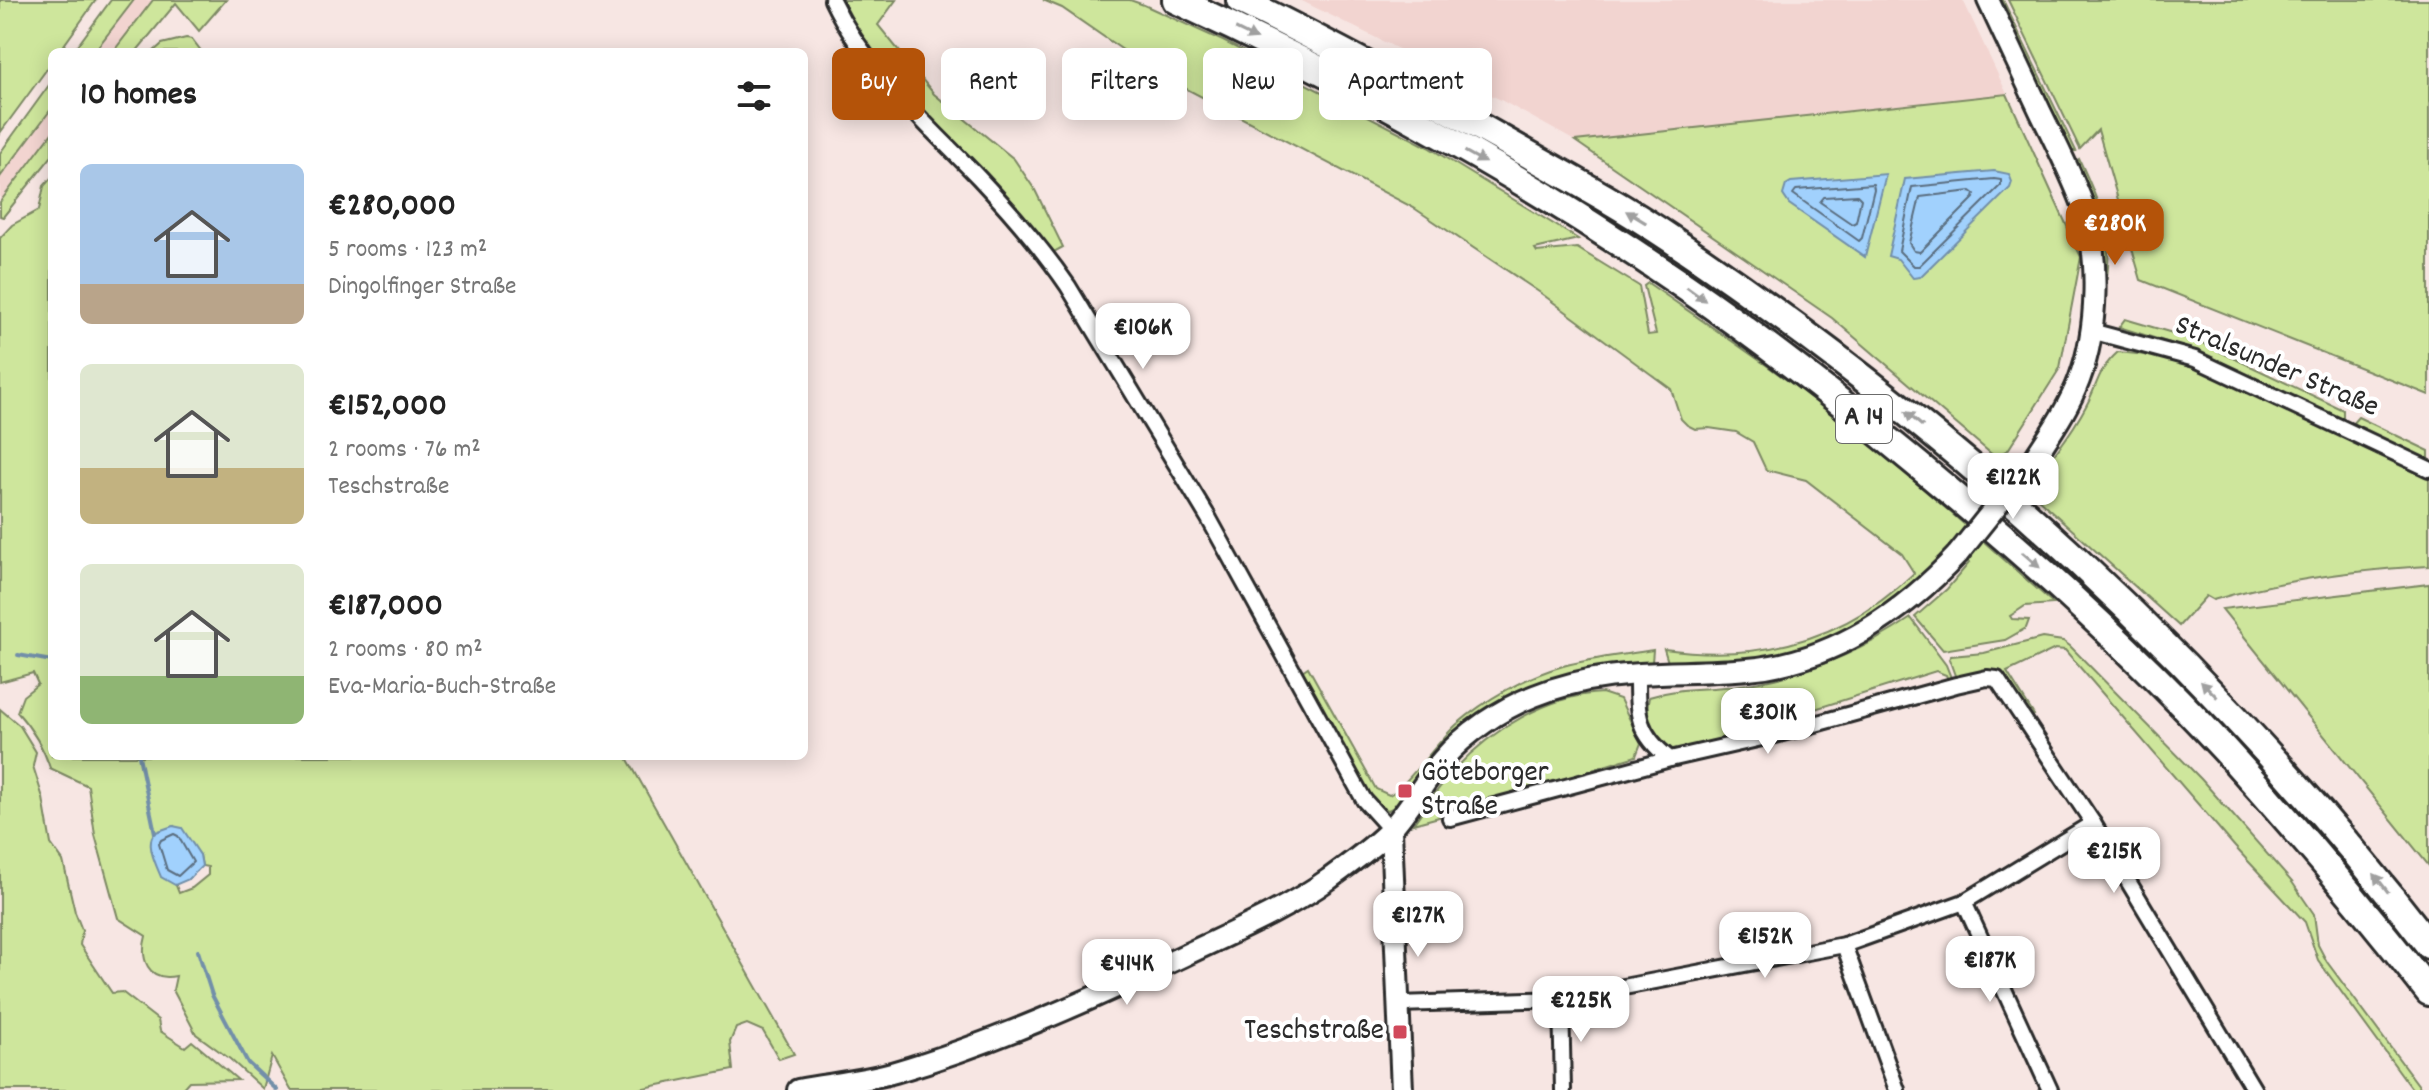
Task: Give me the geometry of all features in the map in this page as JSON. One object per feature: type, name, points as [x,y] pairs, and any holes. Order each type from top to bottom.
[{"type":"highway","name":"A 14","points":[[1176,0],[1324,73],[1543,195],[1685,287],[1861,416],[2035,563],[2224,749],[2351,893],[2429,992]]},
{"type":"highway","name":"A 14","points":[[1240,0],[1341,49],[1669,237],[1889,398],[2049,533],[2157,636],[2270,755],[2358,855],[2429,945]]},
{"type":"street","points":[[832,0],[867,59],[901,100],[1000,202],[1046,255],[1068,286],[1208,517],[1364,800],[1391,830],[1402,1090]]},
{"type":"street","points":[[798,1090],[893,1073],[932,1060],[1105,993],[1300,897],[1329,879],[1391,830],[1444,758],[1492,718],[1526,699],[1560,686],[1613,675],[1752,669],[1820,651],[1871,627],[1904,606],[1958,554],[2034,459],[2063,415],[2080,378],[2091,331],[2094,302],[2092,243],[2083,207],[1988,0]]},
{"type":"street","name":"Stralsunder Straße","points":[[2091,331],[2195,359],[2429,469]]},
{"type":"street","points":[[1637,673],[1638,718],[1653,747],[1670,759]]},
{"type":"street","points":[[1450,818],[1991,678],[2001,683],[2093,823],[2254,1090]]},
{"type":"street","points":[[1398,1004],[1561,999],[1844,945],[1964,902],[2093,823]]},
{"type":"street","points":[[1964,902],[2050,1090]]},
{"type":"street","points":[[1844,945],[1897,1090]]},
{"type":"street","points":[[1561,999],[1563,1090]]},
{"type":"shaded area","points":[[134,0],[153,0],[116,48],[97,48]]},
{"type":"shaded area","points":[[1300,0],[1963,0],[2007,94],[1575,141],[1492,96],[1492,48],[1396,48]]},
{"type":"shaded area","points":[[48,113],[48,138],[0,202],[0,177]]},
{"type":"green space","points":[[0,0],[96,0],[62,48],[48,48],[48,67],[0,133]]},
{"type":"green space","points":[[111,0],[134,0],[97,48],[76,48]]},
{"type":"green space","points":[[153,0],[226,0],[199,31],[176,3],[139,48],[116,48]]},
{"type":"green space","points":[[837,0],[896,0],[878,25],[897,48],[865,48]]},
{"type":"green space","points":[[1043,0],[1130,0],[1237,48],[1203,48],[1203,98],[1187,89],[1187,48],[1120,48],[1062,8]]},
{"type":"green space","points":[[1996,0],[2003,0],[2076,151],[2068,151]]},
{"type":"green space","points":[[2008,0],[2429,0],[2429,395],[2141,280],[2098,130],[2080,149]]},
{"type":"green space","points":[[186,38],[192,39],[199,48],[158,48]]},
{"type":"green space","points":[[1303,82],[1319,91],[1319,120],[1376,120],[1428,147],[1578,239],[1535,249],[1537,252],[1577,248],[1639,286],[1648,335],[1656,334],[1644,286],[1648,283],[1794,385],[1896,465],[2054,604],[2025,606],[2010,616],[2012,619],[2029,620],[2026,628],[2005,640],[1943,650],[1915,617],[1947,589],[1969,563],[1951,546],[1948,548],[1951,552],[1917,587],[1830,641],[1775,658],[1725,663],[1668,662],[1664,649],[1733,652],[1766,649],[1829,630],[1859,615],[1914,573],[1902,554],[1806,480],[1766,470],[1753,442],[1736,432],[1695,429],[1687,425],[1681,419],[1671,389],[1542,294],[1414,208],[1246,120],[1303,120]]},
{"type":"green space","points":[[925,83],[941,100],[941,120],[966,120],[1014,159],[1035,190],[1063,247],[1052,253],[925,116]]},
{"type":"green space","points":[[48,87],[48,113],[0,177],[0,153]]},
{"type":"green space","points":[[2007,94],[2081,257],[2060,368],[2008,450],[1995,457],[1832,318],[1575,141]]},
{"type":"green space","points":[[48,138],[48,161],[3,217],[0,216],[0,202]]},
{"type":"green space","points":[[2079,159],[2104,223],[2108,256],[2104,290],[2074,164]]},
{"type":"green space","points":[[48,182],[48,760],[628,760],[794,1054],[779,1059],[763,1031],[747,1024],[736,1028],[730,1042],[733,1070],[634,1090],[291,1090],[272,1056],[263,1089],[196,1034],[173,990],[176,976],[166,977],[152,972],[145,960],[146,936],[118,918],[95,835],[88,786],[50,768],[37,738],[17,712],[23,696],[38,684],[33,673],[0,682],[0,238],[12,225],[39,210],[44,186]],"holes":[[[174,826],[200,855],[202,866],[208,867],[208,875],[192,888],[179,893],[155,833]]]},
{"type":"green space","points":[[2125,319],[2193,339],[2343,410],[2343,422],[2189,349],[2119,327]]},
{"type":"green space","points":[[2118,352],[2155,356],[2201,368],[2429,476],[2429,566],[2320,577],[2266,586],[2213,600],[2206,596],[2179,626],[2027,489],[2073,428],[2102,372]]},
{"type":"green space","points":[[2358,417],[2429,451],[2429,462],[2351,425]]},
{"type":"green space","points":[[2429,584],[2429,866],[2222,609]]},
{"type":"green space","points":[[1911,618],[1946,665],[1953,683],[1950,684],[1946,675],[1936,671],[1770,723],[1773,731],[1748,729],[1688,750],[1674,750],[1662,745],[1651,729],[1649,697],[1681,690],[1758,682],[1804,671],[1848,654]]},
{"type":"green space","points":[[2042,638],[2063,641],[2070,646],[2201,779],[2292,882],[2314,914],[2318,945],[2327,962],[2422,1090],[2413,1090],[2318,960],[2305,922],[2235,847],[2065,650],[2055,649],[2007,672],[2034,715],[2030,717],[2005,679],[1957,681],[1949,659],[1951,656],[1984,653]]},
{"type":"green space","points":[[1653,650],[1652,662],[1596,667],[1536,687],[1407,794],[1397,806],[1388,810],[1370,799],[1299,673],[1308,667],[1376,789],[1389,795],[1403,784],[1456,725],[1506,690],[1563,666]]},
{"type":"green space","points":[[1602,693],[1620,699],[1641,743],[1636,756],[1476,804],[1442,800],[1436,802],[1439,817],[1413,824],[1455,769],[1503,728],[1562,700]]},
{"type":"green space","points":[[0,709],[20,726],[36,752],[33,766],[43,798],[51,844],[63,861],[82,930],[80,945],[112,993],[122,992],[158,1020],[160,1031],[185,1047],[192,1041],[238,1080],[189,1081],[181,1090],[0,1090]]},
{"type":"water","points":[[1994,171],[2009,174],[2012,182],[2010,188],[1920,277],[1913,278],[1898,259],[1888,256],[1905,179]]},
{"type":"water","points":[[1886,174],[1865,257],[1789,204],[1783,195],[1786,185],[1791,182]]},
{"type":"water","points":[[173,826],[182,828],[200,855],[202,866],[189,879],[175,885],[161,877],[152,855],[151,842],[155,833]]},
{"type":"waterway","points":[[18,655],[48,660]]},
{"type":"waterway","points":[[140,760],[155,833]]},
{"type":"waterway","points":[[198,951],[212,995],[248,1063],[277,1090]]},
{"type":"place","name":"Göteborger Straße","points":[[1405,791]]},
{"type":"place","name":"Teschstraße","points":[[1400,1032]]}]
